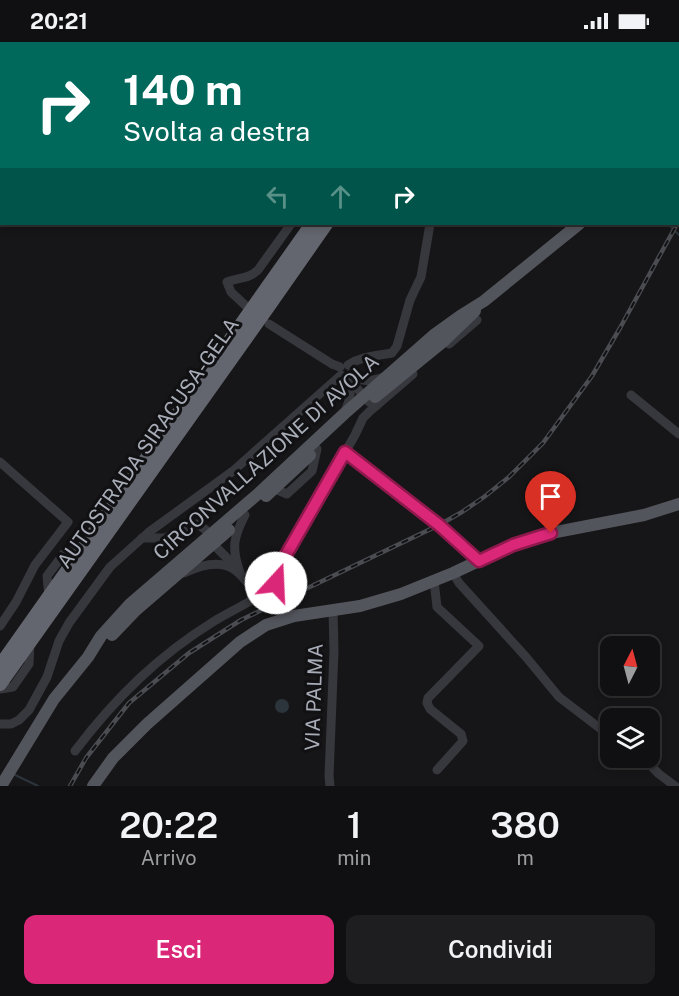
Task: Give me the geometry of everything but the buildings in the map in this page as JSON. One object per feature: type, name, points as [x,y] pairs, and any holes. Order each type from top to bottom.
[{"type":"highway","name":"AUTOSTRADA SIRACUSA-GELA","points":[[0,666],[311,225]]},
{"type":"highway","name":"AUTOSTRADA SIRACUSA-GELA","points":[[0,684],[325,225]]},
{"type":"main road","name":"CIRCONVALLAZIONE DI AVOLA","points":[[88,657],[135,611],[176,576],[208,540],[245,515],[275,489],[369,398],[387,376],[435,334],[484,301],[578,225]]},
{"type":"main road","name":"CIRCONVALLAZIONE DI AVOLA","points":[[2,785],[54,699],[88,657],[100,636],[130,604],[208,540],[344,414],[369,398],[445,340],[484,301]]},
{"type":"main road","points":[[93,786],[113,758],[147,724],[240,642],[261,628],[294,616],[360,606],[391,597],[453,573],[513,545],[551,533],[644,515],[679,504]]},
{"type":"street","points":[[246,306],[231,292],[227,282],[253,275],[290,225]]},
{"type":"street","points":[[0,724],[11,724],[29,710],[47,677],[59,641],[69,623],[110,567],[142,538],[233,471],[347,373],[357,360],[392,352],[397,346],[410,300],[421,276],[430,225]]},
{"type":"street","points":[[142,538],[165,538],[197,524],[206,530],[214,551],[260,594],[265,595],[270,592],[276,583],[282,562],[363,417],[477,320]]},
{"type":"street","points":[[269,324],[347,373],[370,381],[387,376]]},
{"type":"street","points":[[347,373],[369,398]]},
{"type":"street","points":[[344,414],[351,393],[347,373]]},
{"type":"street","points":[[632,395],[679,434]]},
{"type":"street","points":[[345,452],[439,525],[479,561]]},
{"type":"street","points":[[0,462],[68,522],[35,565],[16,602],[0,626]]},
{"type":"street","points":[[238,572],[234,540],[245,515]]},
{"type":"street","points":[[176,576],[207,564],[227,566],[238,572]]},
{"type":"street","points":[[453,573],[459,583],[519,648],[559,697],[600,728]]},
{"type":"street","points":[[434,581],[437,607],[479,646],[428,698],[429,709],[461,734],[463,741],[437,770]]},
{"type":"street","points":[[75,751],[110,708],[167,653],[217,619],[260,594]]},
{"type":"street","name":"VIA PALMA","points":[[330,786],[333,610]]},
{"type":"street","points":[[0,689],[13,687],[29,664],[30,643]]},
{"type":"street","points":[[654,768],[675,786]]},
{"type":"shaded area","points":[[279,699],[285,699],[289,706],[285,713],[279,713],[275,709],[275,703]]},
{"type":"waterway","points":[[669,225],[679,235]]},
{"type":"waterway","points":[[13,774],[38,786]]},
{"type":"railway","points":[[70,786],[86,758],[129,703],[189,653],[241,620],[439,525],[484,497],[509,477],[543,443],[592,376],[676,225]]},
{"type":"route","points":[[276,583],[282,562],[345,452],[439,525],[479,561],[513,545],[551,533]]}]
